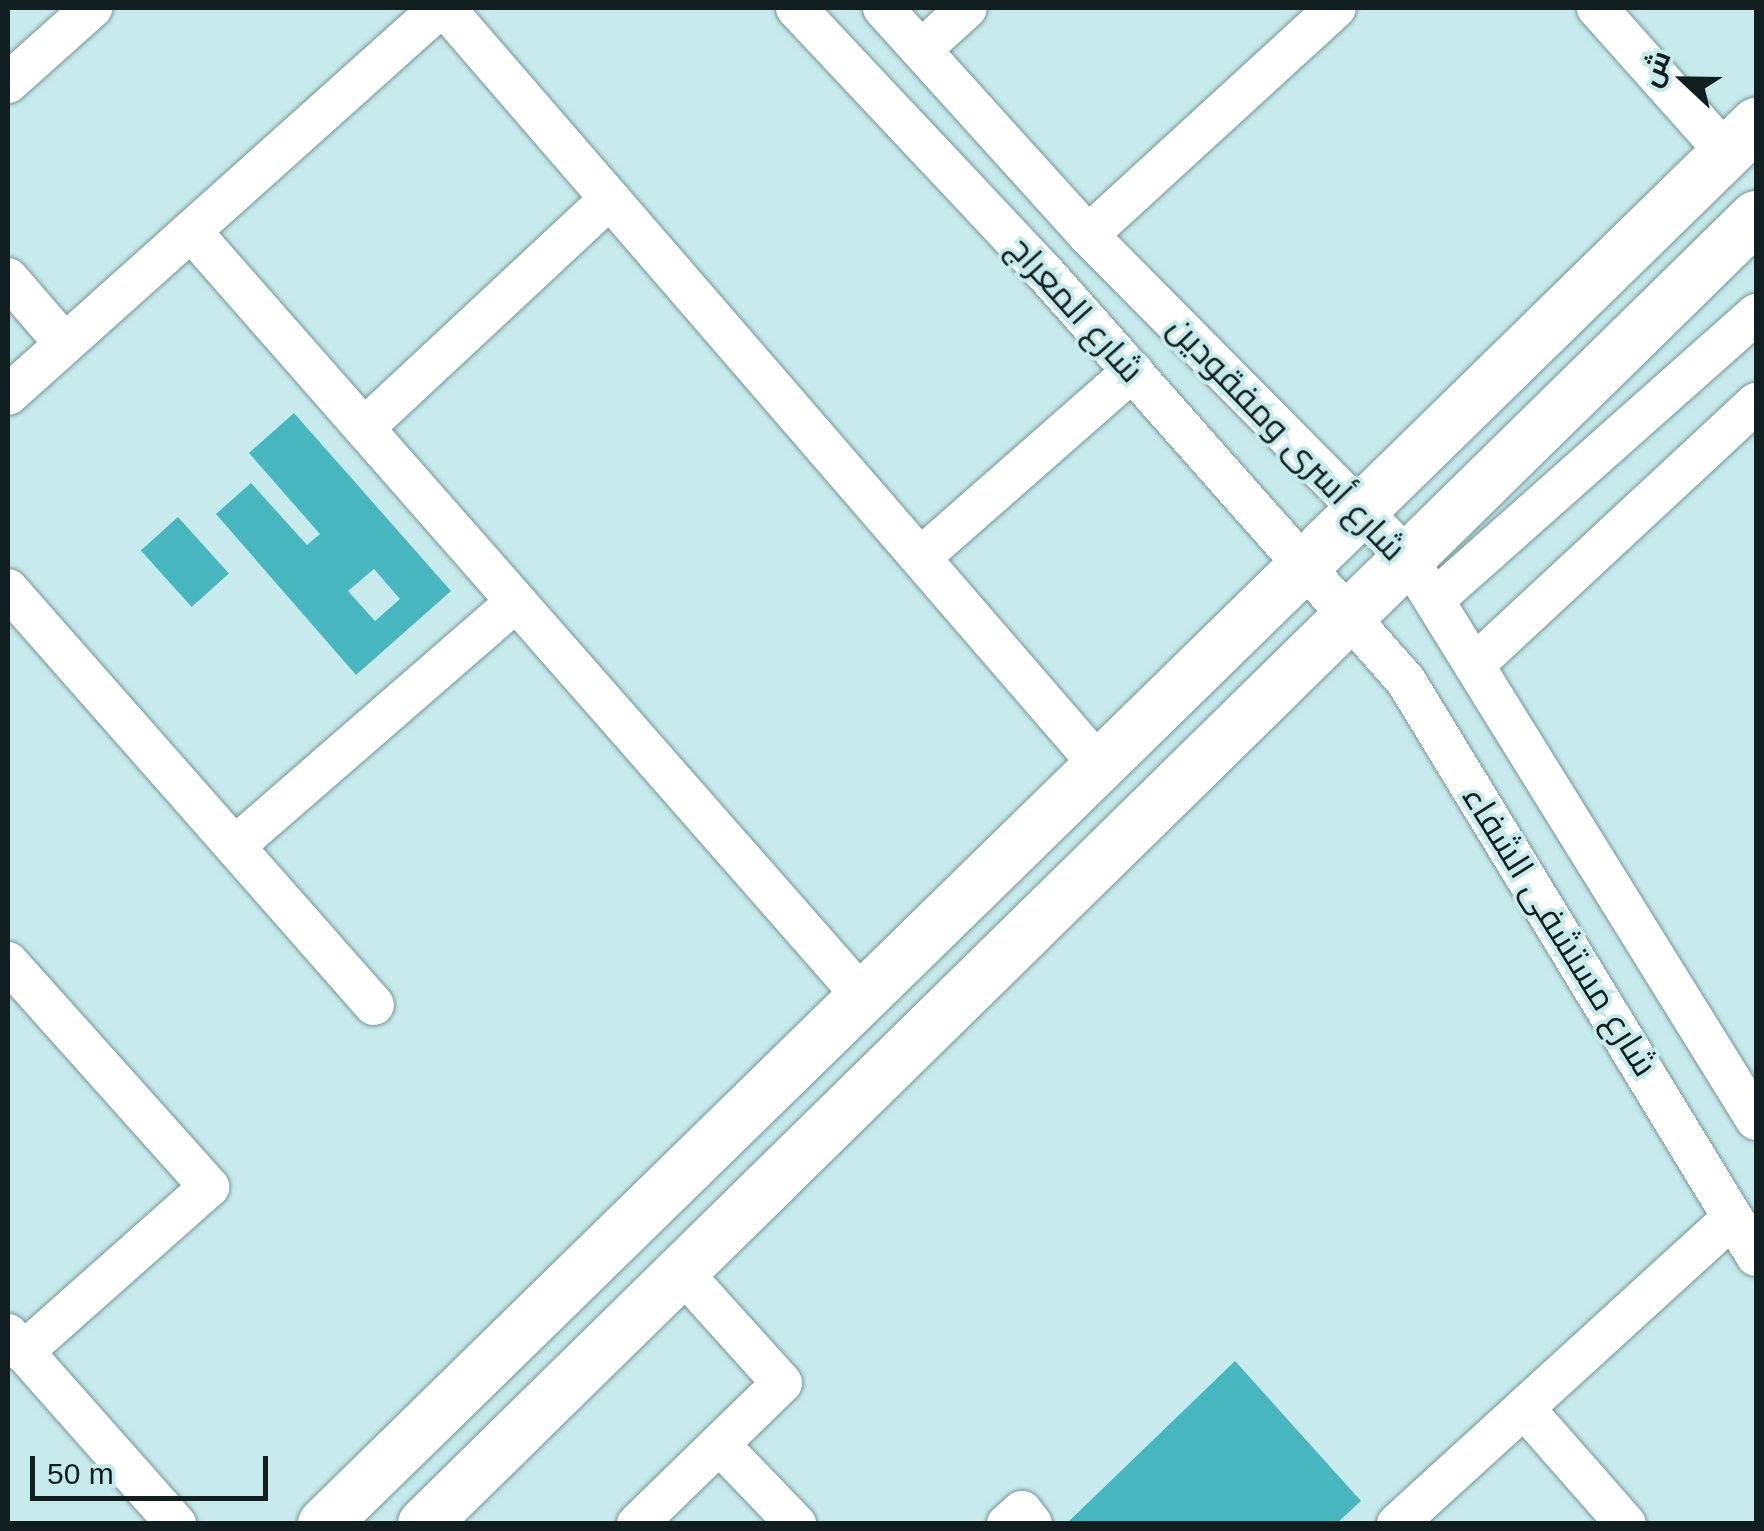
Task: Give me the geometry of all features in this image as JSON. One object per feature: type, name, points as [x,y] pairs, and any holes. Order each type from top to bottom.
[{"type":"main road","points":[[324,1524],[1741,139]]},
{"type":"main road","points":[[424,1524],[1347,618],[1420,578],[1756,216]]},
{"type":"street","points":[[8,84],[92,8]]},
{"type":"street","points":[[8,395],[442,8],[1100,766]]},
{"type":"street","name":"شارع المعراج","points":[[796,8],[1132,371],[1305,564],[1347,618]]},
{"type":"street","name":"شارع أسرى ومفقودين","points":[[883,8],[1088,234],[1360,511],[1420,578],[1756,1120]]},
{"type":"street","points":[[921,50],[967,8]]},
{"type":"street","points":[[1088,234],[1336,8]]},
{"type":"street","points":[[1597,8],[1741,139]]},
{"type":"street","points":[[364,428],[610,199]]},
{"type":"street","points":[[191,231],[862,997]]},
{"type":"street","points":[[8,278],[64,344]]},
{"type":"street","points":[[1420,578],[1756,314]]},
{"type":"street","points":[[920,558],[1132,371]]},
{"type":"street","points":[[1474,665],[1756,403]]},
{"type":"street","points":[[8,589],[374,1004]]},
{"type":"street","points":[[234,846],[516,602]]},
{"type":"street","name":"شارع مستشفى الشفاء","points":[[1347,618],[1406,681],[1756,1256]]},
{"type":"street","points":[[8,962],[209,1187],[16,1343],[176,1524]]},
{"type":"street","points":[[1397,1524],[1732,1218]]},
{"type":"street","points":[[637,1524],[782,1383],[681,1271]]},
{"type":"street","points":[[1524,1408],[1626,1524]]},
{"type":"street","points":[[720,1445],[796,1524]]},
{"type":"street","points":[[1007,1524],[1022,1511],[1032,1524]]},
{"type":"building","points":[[294,413],[451,591],[356,675],[216,514],[251,483],[307,545],[320,534],[249,453]],"holes":[[[374,569],[400,599],[375,621],[348,591]]]},
{"type":"building","points":[[178,517],[229,573],[192,607],[141,550]]},
{"type":"building","points":[[1235,1361],[1361,1501],[1336,1524],[1066,1524]]}]
